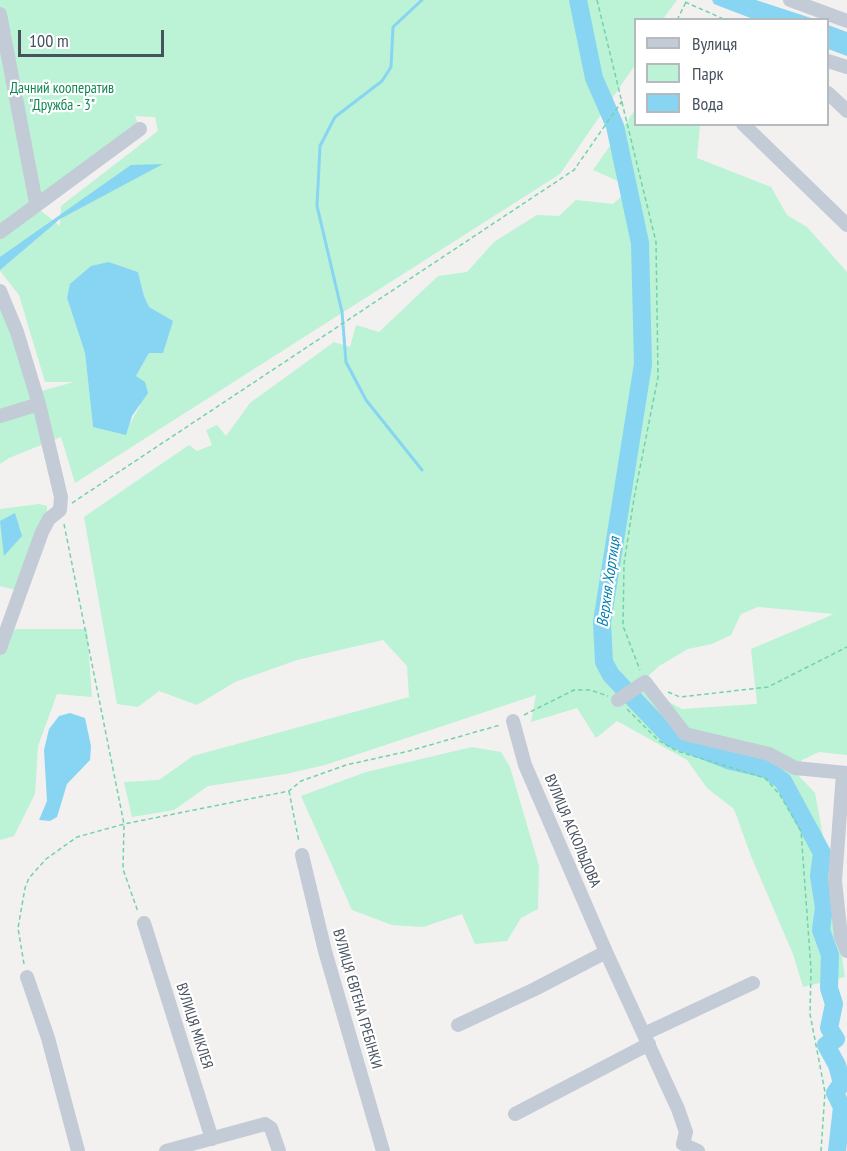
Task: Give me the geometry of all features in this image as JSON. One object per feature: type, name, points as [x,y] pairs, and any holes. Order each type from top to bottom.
[{"type":"street","points":[[790,0],[847,21]]},
{"type":"street","points":[[0,14],[36,203]]},
{"type":"street","points":[[829,61],[847,68]]},
{"type":"street","points":[[829,94],[847,111]]},
{"type":"street","points":[[745,126],[847,225]]},
{"type":"street","points":[[0,232],[36,203],[140,129]]},
{"type":"street","points":[[0,291],[17,332],[39,404],[59,484],[60,510],[49,519],[42,532],[0,648]]},
{"type":"street","points":[[0,416],[39,404]]},
{"type":"street","points":[[618,700],[645,682],[685,734],[769,754],[795,768],[845,773],[836,881],[841,937],[847,951]]},
{"type":"street","name":"ВУЛИЦЯ АСКОЛЬДОВА","points":[[513,721],[525,765],[606,952],[678,1109],[686,1132],[683,1144]]},
{"type":"street","name":"ВУЛИЦЯ ЄВГЕНА ГРЕБІНКИ","points":[[302,855],[325,951],[383,1151]]},
{"type":"street","name":"ВУЛИЦЯ МІКЛЕЯ","points":[[144,923],[213,1139]]},
{"type":"street","points":[[458,1025],[535,990],[606,952]]},
{"type":"street","points":[[27,977],[48,1038],[78,1151]]},
{"type":"street","points":[[515,1114],[646,1039],[753,983]]},
{"type":"street","points":[[166,1151],[265,1124],[271,1128],[279,1151]]},
{"type":"street","points":[[670,1151],[683,1144],[698,1151]]},
{"type":"path","points":[[597,0],[656,242],[658,377],[634,498],[624,574],[623,626],[645,682]]},
{"type":"path","points":[[678,18],[686,1],[722,18]]},
{"type":"path","points":[[144,923],[123,869],[124,824],[90,646],[78,602],[72,553],[60,510],[574,170],[622,101]]},
{"type":"path","points":[[662,689],[680,697],[768,687],[847,646]]},
{"type":"path","points":[[27,977],[18,928],[25,888],[29,878],[46,860],[69,843],[93,832],[124,824],[289,791],[302,781],[346,765],[409,751],[513,721],[574,690],[599,692],[618,700],[658,740],[677,751],[765,778],[780,795],[801,831],[811,969],[810,1014],[825,1092],[821,1151]]},
{"type":"path","points":[[289,791],[302,855]]},
{"type":"green space","name":"Дачний кооператив \"Дружба - 3\"","points":[[0,0],[677,0],[664,18],[634,18],[634,66],[560,174],[75,483],[61,437],[9,458],[0,464],[0,300],[30,394],[74,382],[45,382],[19,295],[0,271]],"holes":[[[135,116],[155,117],[158,131],[61,206],[60,226],[35,206],[140,129]],[[109,262],[138,272],[149,308],[149,353],[136,376],[140,406],[128,427],[93,427],[85,353],[67,298]]]},
{"type":"green space","points":[[634,111],[634,126],[700,126],[697,158],[771,187],[787,215],[807,227],[847,272],[847,755],[819,752],[802,760],[798,775],[815,793],[845,977],[803,987],[793,954],[751,856],[734,809],[707,788],[687,760],[617,721],[596,738],[577,708],[531,722],[536,695],[325,765],[286,774],[208,786],[174,810],[132,817],[124,782],[159,780],[193,756],[409,697],[407,666],[383,640],[297,660],[235,682],[197,705],[159,691],[138,707],[117,704],[84,517],[189,445],[197,451],[212,445],[206,430],[217,425],[226,436],[250,403],[334,342],[350,347],[356,325],[379,332],[438,276],[467,272],[494,242],[537,215],[559,216],[576,200],[613,204],[622,196],[618,181],[593,170]],"holes":[[[758,607],[834,614],[751,649],[757,704],[682,709],[658,696],[643,681],[659,666],[688,649],[712,644],[731,635],[741,614]]]},
{"type":"green space","points":[[39,504],[47,506],[47,511],[16,590],[0,586],[0,509]]},
{"type":"green space","points":[[16,629],[87,629],[92,697],[57,694],[38,746],[35,794],[14,836],[0,840],[0,640]]},
{"type":"green space","points":[[472,747],[501,752],[510,767],[539,866],[538,909],[521,918],[507,941],[475,944],[462,914],[423,927],[392,925],[352,910],[301,796],[366,772]]},
{"type":"water","points":[[712,0],[756,0],[811,18],[750,18],[714,4]]},
{"type":"water","points":[[829,25],[847,32],[847,56],[829,49]]},
{"type":"water","points":[[163,164],[60,219],[0,270],[0,257],[131,165]]},
{"type":"water","points":[[109,262],[138,272],[149,307],[173,321],[163,353],[149,353],[136,376],[145,382],[148,393],[132,416],[126,435],[93,427],[85,353],[67,298],[70,284],[91,266]]},
{"type":"water","points":[[15,513],[22,536],[4,556],[0,521]]},
{"type":"water","points":[[70,713],[85,718],[91,746],[90,760],[67,784],[57,817],[50,821],[39,820],[47,801],[44,750],[49,729],[59,716]]},
{"type":"waterway","name":"Верхня Хортиця","points":[[422,0],[393,27],[391,67],[382,81],[335,117],[320,146],[317,206],[342,312],[346,362],[366,400],[422,470]]},
{"type":"waterway","name":"Верхня Хортиця","points":[[578,0],[594,78],[615,126],[640,243],[643,364],[602,622],[604,662],[611,675],[671,738],[731,761],[766,769],[783,781],[822,853],[819,876],[824,907],[821,930],[830,955],[829,988],[834,1004],[829,1028],[836,1039],[826,1045],[837,1065],[842,1083],[835,1093],[842,1107],[837,1151]]}]
